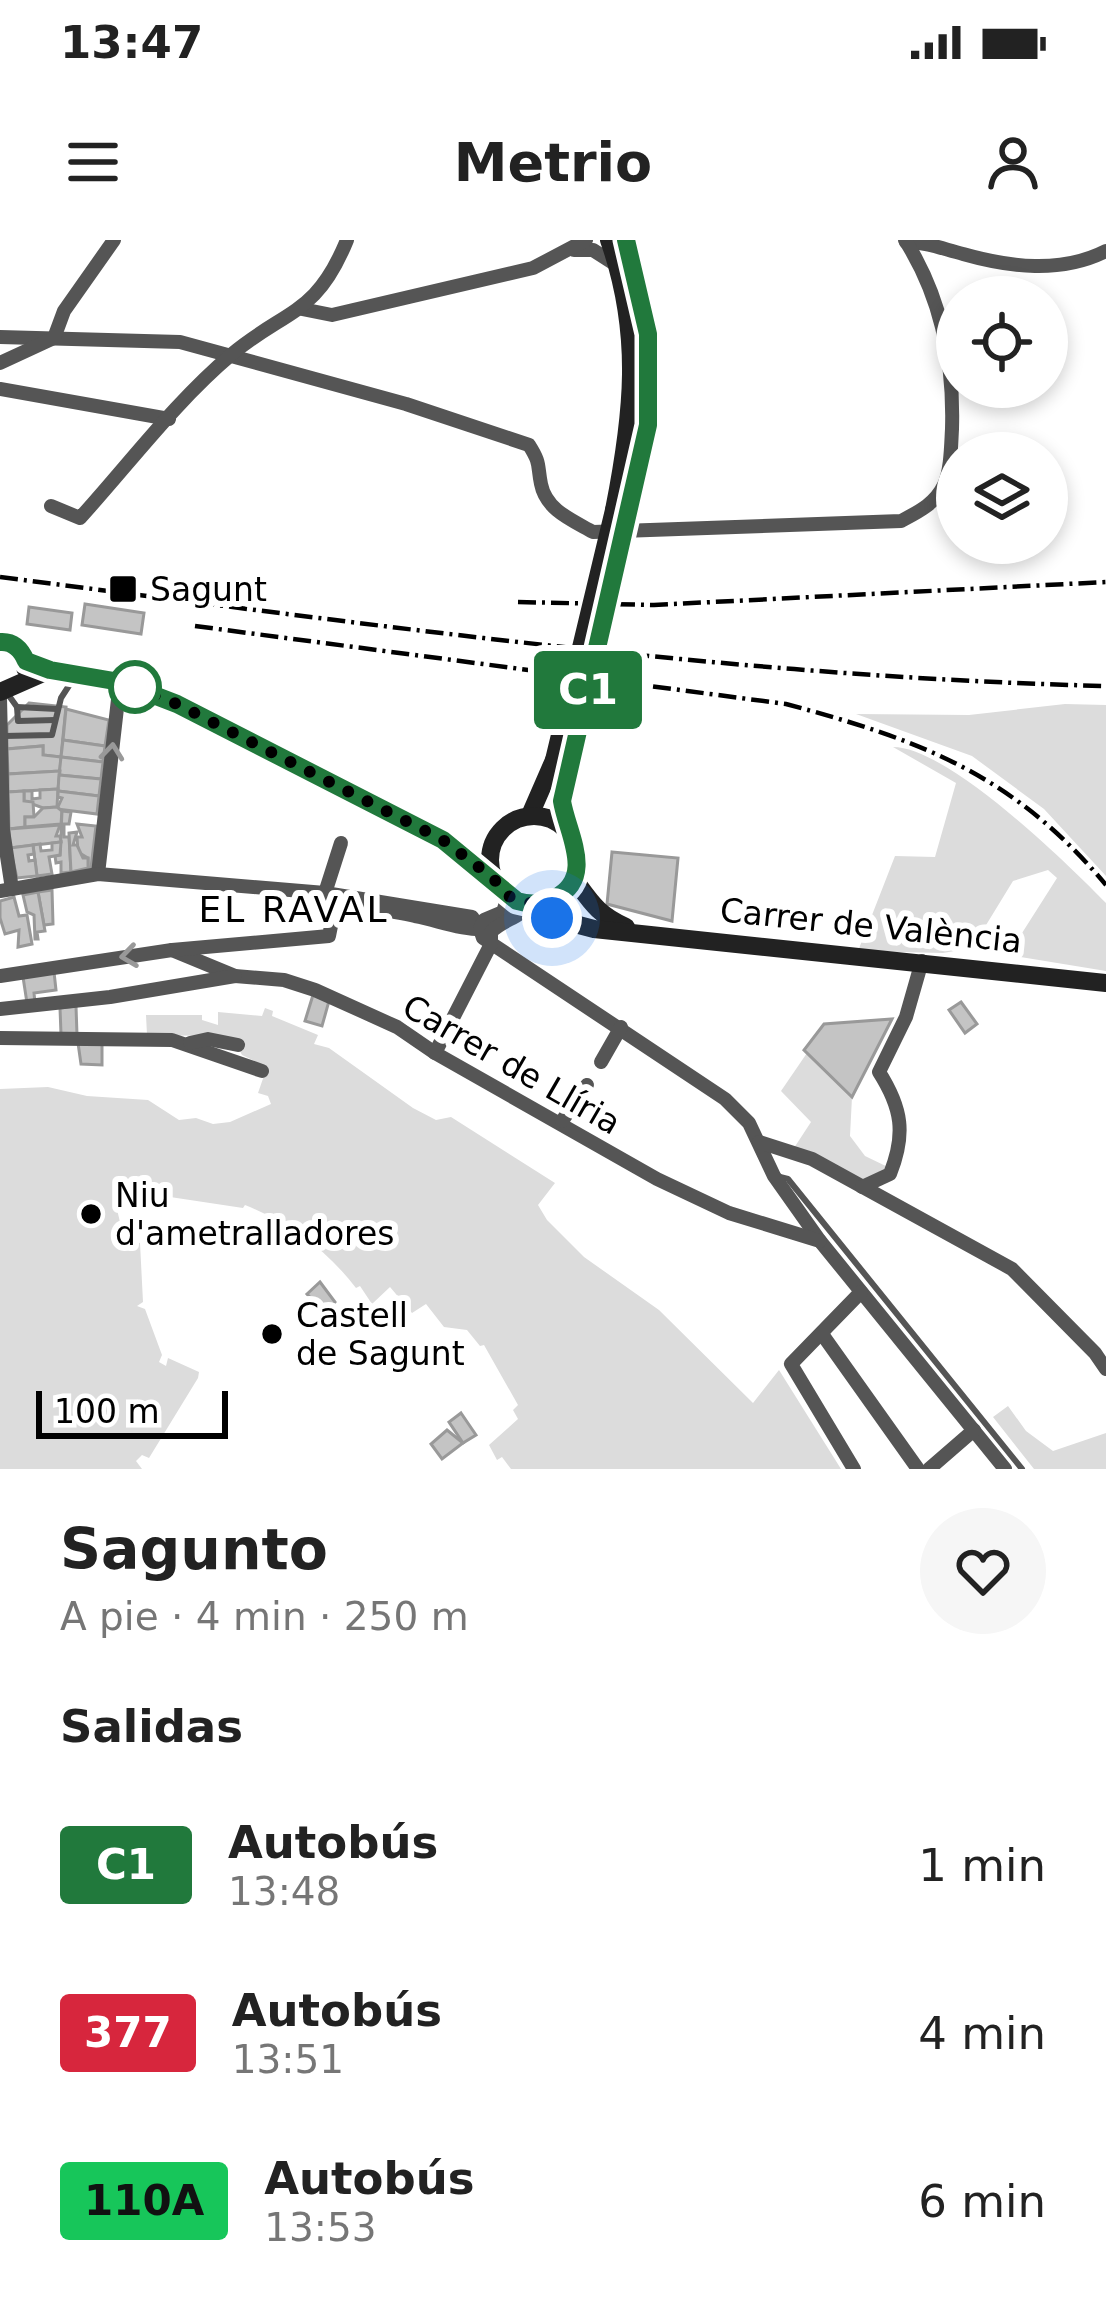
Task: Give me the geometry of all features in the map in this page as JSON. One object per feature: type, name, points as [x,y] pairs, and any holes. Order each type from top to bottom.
[{"type":"main road","points":[[25,670],[120,682],[177,704],[443,840],[493,878],[508,896],[531,904],[550,901],[564,892],[578,862],[562,801],[648,425],[651,360],[626,264],[609,240]]},
{"type":"main road","points":[[443,840],[483,841],[534,808],[559,737],[631,427],[633,364],[626,240]]},
{"type":"main road","points":[[0,642],[8,641],[22,650],[25,670],[14,688],[2,693]]},
{"type":"main road","points":[[534,808],[566,829]]},
{"type":"main road","points":[[493,878],[491,846],[499,832]]},
{"type":"main road","name":"Carrer de València","points":[[574,879],[587,903],[605,918],[636,931]]},
{"type":"main road","name":"Carrer de València","points":[[531,904],[552,918],[573,923],[1103,982]]},
{"type":"street","points":[[0,363],[54,338],[64,311],[113,240]]},
{"type":"street","points":[[51,506],[80,518],[232,353],[302,309],[325,284],[347,240]]},
{"type":"street","points":[[0,337],[180,342],[406,404],[529,446],[541,463],[540,482],[546,498],[560,514],[593,532],[902,521],[927,508],[944,485],[951,445],[951,363],[937,304],[905,241]]},
{"type":"street","points":[[905,241],[926,242],[987,261],[1057,268],[1106,251]]},
{"type":"street","points":[[302,309],[332,315],[533,268],[580,245],[626,264]]},
{"type":"street","points":[[919,266],[938,247]]},
{"type":"street","points":[[0,389],[169,419]]},
{"type":"street","points":[[98,874],[120,682]]},
{"type":"street","points":[[2,693],[6,890],[98,874],[420,906],[476,926],[491,944],[725,1099],[749,1123],[774,1176],[820,1240],[1005,1469]]},
{"type":"street","points":[[325,893],[341,843]]},
{"type":"street","points":[[302,893],[335,906],[476,926],[503,912],[508,896]]},
{"type":"street","points":[[435,1053],[491,944],[490,932],[531,904]]},
{"type":"street","points":[[0,976],[172,950],[329,936],[335,906]]},
{"type":"street","name":"Carrer de Llíria","points":[[172,950],[235,976],[284,980],[315,990],[398,1027],[435,1053],[657,1178],[729,1213],[820,1240]]},
{"type":"street","points":[[862,1187],[890,1174],[896,1159],[902,1132],[897,1100],[879,1072],[906,1017],[922,962]]},
{"type":"street","points":[[0,1009],[235,976]]},
{"type":"street","points":[[601,1062],[621,1028]]},
{"type":"street","points":[[0,1038],[156,1040],[185,1044],[262,1072]]},
{"type":"street","points":[[185,1044],[208,1040],[238,1045]]},
{"type":"street","points":[[562,1121],[587,1085]]},
{"type":"street","points":[[759,1142],[812,1159],[1012,1269],[1106,1369]]},
{"type":"street","points":[[854,1469],[791,1364],[861,1292]]},
{"type":"street","points":[[822,1334],[919,1469]]},
{"type":"street","points":[[929,1469],[974,1430]]},
{"type":"lane","points":[[1,736],[52,735],[67,685],[78,675]]},
{"type":"lane","points":[[2,693],[16,707],[18,721],[56,720]]},
{"type":"lane","points":[[16,707],[57,709]]},
{"type":"lane","points":[[774,1176],[788,1179],[1022,1469]]},
{"type":"shaded area","points":[[1065,704],[1106,705],[1106,876],[1044,809],[972,756],[856,714],[969,715]]},
{"type":"shaded area","points":[[893,747],[916,752],[974,786],[1036,836],[1106,903],[1106,971],[1008,955],[1057,878],[1048,870],[1013,881],[972,948],[943,953],[858,951],[895,856],[935,857],[956,783]]},
{"type":"shaded area","points":[[265,1008],[273,1011],[272,1016],[318,1035],[314,1044],[329,1048],[413,1108],[436,1120],[451,1117],[555,1183],[538,1205],[584,1257],[659,1310],[753,1403],[779,1370],[841,1469],[511,1469],[502,1457],[497,1460],[489,1445],[518,1419],[513,1410],[518,1405],[484,1345],[467,1330],[444,1327],[426,1304],[412,1313],[390,1287],[372,1304],[360,1286],[356,1288],[306,1239],[245,1205],[137,1192],[115,1201],[124,1239],[140,1243],[143,1302],[137,1306],[145,1309],[162,1355],[159,1362],[166,1366],[168,1358],[199,1372],[198,1378],[149,1458],[142,1455],[136,1461],[142,1469],[0,1469],[0,1089],[48,1087],[87,1096],[148,1100],[179,1120],[230,1122],[271,1104],[268,1096],[258,1093],[267,1067],[242,1055],[236,1043],[212,1036],[147,1035],[146,1015],[202,1015],[202,1020],[218,1025],[218,1012],[262,1016]]},
{"type":"shaded area","points":[[807,1053],[852,1097],[850,1136],[865,1156],[892,1169],[862,1187],[794,1148],[811,1122],[781,1091]]},
{"type":"shaded area","points":[[1008,1406],[1026,1431],[1053,1451],[1106,1433],[1106,1469],[1034,1469],[993,1417]]},
{"type":"building","points":[[85,604],[144,613],[141,634],[82,625]]},
{"type":"building","points":[[29,607],[72,613],[70,630],[27,624]]},
{"type":"building","points":[[29,703],[66,707],[61,757],[43,755],[43,746],[7,749],[7,725]]},
{"type":"building","points":[[66,709],[109,720],[105,746],[63,740]]},
{"type":"building","points":[[63,740],[105,746],[103,762],[61,757]]},
{"type":"building","points":[[43,746],[43,755],[61,757],[60,771],[8,774],[7,749]]},
{"type":"building","points":[[61,757],[103,762],[101,779],[59,775]]},
{"type":"building","points":[[60,771],[58,789],[8,792],[8,774]]},
{"type":"building","points":[[59,775],[101,779],[99,796],[58,791]]},
{"type":"building","points":[[58,789],[57,807],[24,801],[24,791],[32,791],[32,799],[40,798],[40,790]]},
{"type":"building","points":[[24,791],[24,801],[33,802],[34,817],[25,817],[25,827],[9,829],[8,792]]},
{"type":"building","points":[[58,791],[99,796],[97,814],[57,809],[62,798]]},
{"type":"building","points":[[57,807],[62,811],[61,824],[25,827],[25,817]]},
{"type":"building","points":[[62,811],[71,812],[64,837],[69,837],[71,872],[61,873],[61,862],[56,863],[55,856],[60,855]]},
{"type":"building","points":[[77,824],[96,826],[91,868],[88,858],[78,852],[77,837],[82,837]]},
{"type":"building","points":[[60,825],[56,836],[61,842],[10,848],[9,829]]},
{"type":"building","points":[[77,832],[73,845],[88,858],[88,868],[71,872],[69,833]]},
{"type":"building","points":[[61,842],[60,855],[49,857],[52,874],[37,876],[33,845],[40,844],[41,851],[52,850],[52,843]]},
{"type":"building","points":[[33,845],[34,854],[28,855],[29,861],[35,860],[37,876],[17,878],[10,848]]},
{"type":"building","points":[[612,852],[678,858],[672,921],[607,904]]},
{"type":"building","points":[[52,890],[53,924],[44,925],[38,892]]},
{"type":"building","points":[[38,892],[45,931],[37,932],[35,939],[34,915],[27,912],[23,895]]},
{"type":"building","points":[[14,897],[19,916],[27,915],[32,944],[18,947],[19,930],[5,934],[0,901]]},
{"type":"building","points":[[54,972],[56,990],[34,993],[35,1003],[27,1003],[23,977]]},
{"type":"building","points":[[313,995],[329,1001],[322,1026],[305,1021]]},
{"type":"building","points":[[961,1002],[977,1024],[965,1033],[949,1010]]},
{"type":"building","points":[[76,1006],[77,1035],[61,1034],[60,1008]]},
{"type":"building","points":[[892,1019],[852,1097],[804,1050],[824,1024]]},
{"type":"building","points":[[78,1043],[102,1044],[102,1065],[81,1064]]},
{"type":"building","points":[[320,1282],[335,1302],[326,1315],[307,1294]]},
{"type":"building","points":[[461,1413],[476,1435],[463,1443],[449,1422]]},
{"type":"building","points":[[447,1430],[463,1443],[442,1459],[431,1444]]},
{"type":"railway","points":[[0,577],[690,660],[967,681],[1106,686]]},
{"type":"railway","points":[[518,602],[654,605],[1106,582]]},
{"type":"railway","points":[[195,626],[786,704],[879,732],[961,766],[1036,815],[1106,885]]},
{"type":"bus line","name":"C1","points":[[0,642],[8,641],[22,650],[26,661],[50,670],[120,682],[177,704],[443,840],[517,901],[529,905],[550,901],[574,879],[578,862],[562,801],[648,425],[648,334],[626,240]]},
{"type":"place","name":"Sagunt","points":[[123,589]]},
{"type":"place","name":"Niu d'ametralladores","points":[[91,1214]]},
{"type":"place","name":"Castell de Sagunt","points":[[272,1334]]},
{"type":"district","name":"EL RAVAL","points":[[294,909]]},
{"type":"route","points":[[135,687],[443,840],[493,878],[508,896],[533,904],[552,918]]}]
